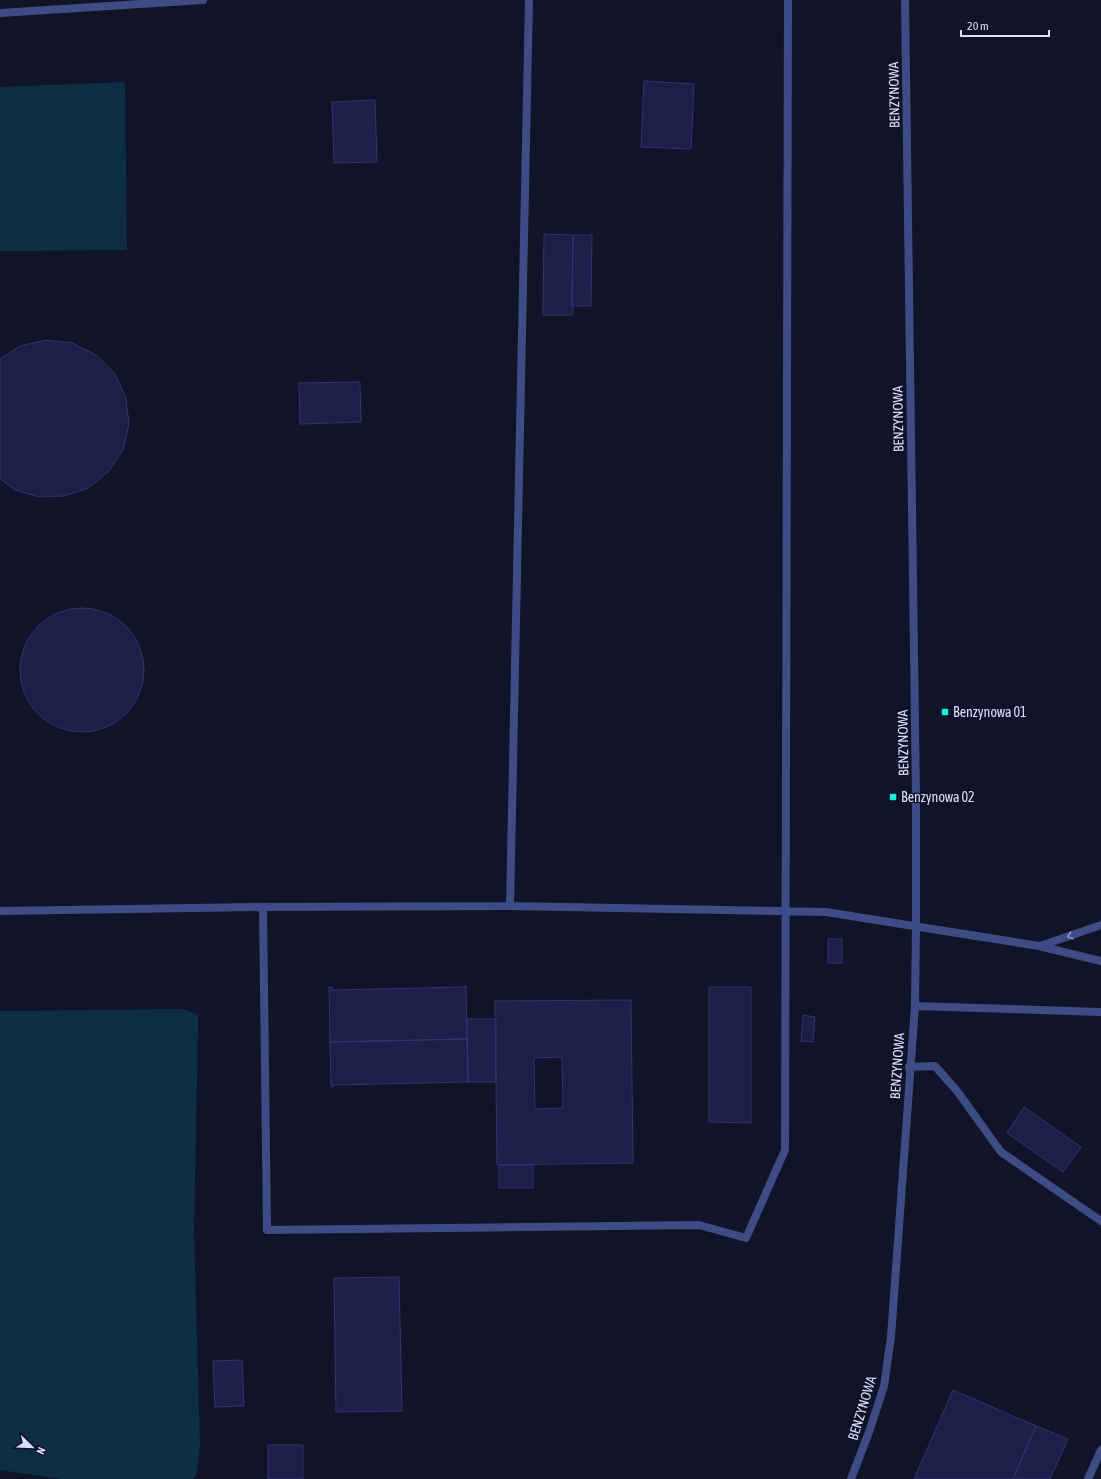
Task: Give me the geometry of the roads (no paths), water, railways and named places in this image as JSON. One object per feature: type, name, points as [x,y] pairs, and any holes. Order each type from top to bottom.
[{"type":"street","points":[[0,14],[203,0]]},
{"type":"street","points":[[510,906],[530,0]]},
{"type":"street","points":[[263,907],[267,1230],[699,1225],[746,1238],[785,1150],[788,0]]},
{"type":"street","name":"BENZYNOWA","points":[[851,1479],[870,1432],[886,1379],[891,1337],[909,1067],[915,1006],[916,798],[905,0]]},
{"type":"street","points":[[0,911],[263,907],[510,906],[786,910],[826,912],[916,926],[1039,946],[1101,961]]},
{"type":"street","points":[[1039,946],[1101,925]]},
{"type":"street","points":[[915,1006],[1101,1012]]},
{"type":"street","points":[[909,1067],[935,1066],[956,1091],[1001,1152],[1101,1221]]},
{"type":"street","points":[[1088,1479],[1101,1450]]},
{"type":"water","points":[[125,82],[127,250],[0,251],[0,87]]},
{"type":"water","points":[[184,1009],[198,1015],[194,1229],[200,1445],[196,1476],[192,1479],[61,1479],[0,1470],[0,1011]]},
{"type":"place","name":"Benzynowa 01","points":[[945,712]]},
{"type":"place","name":"Benzynowa 02","points":[[893,797]]}]
